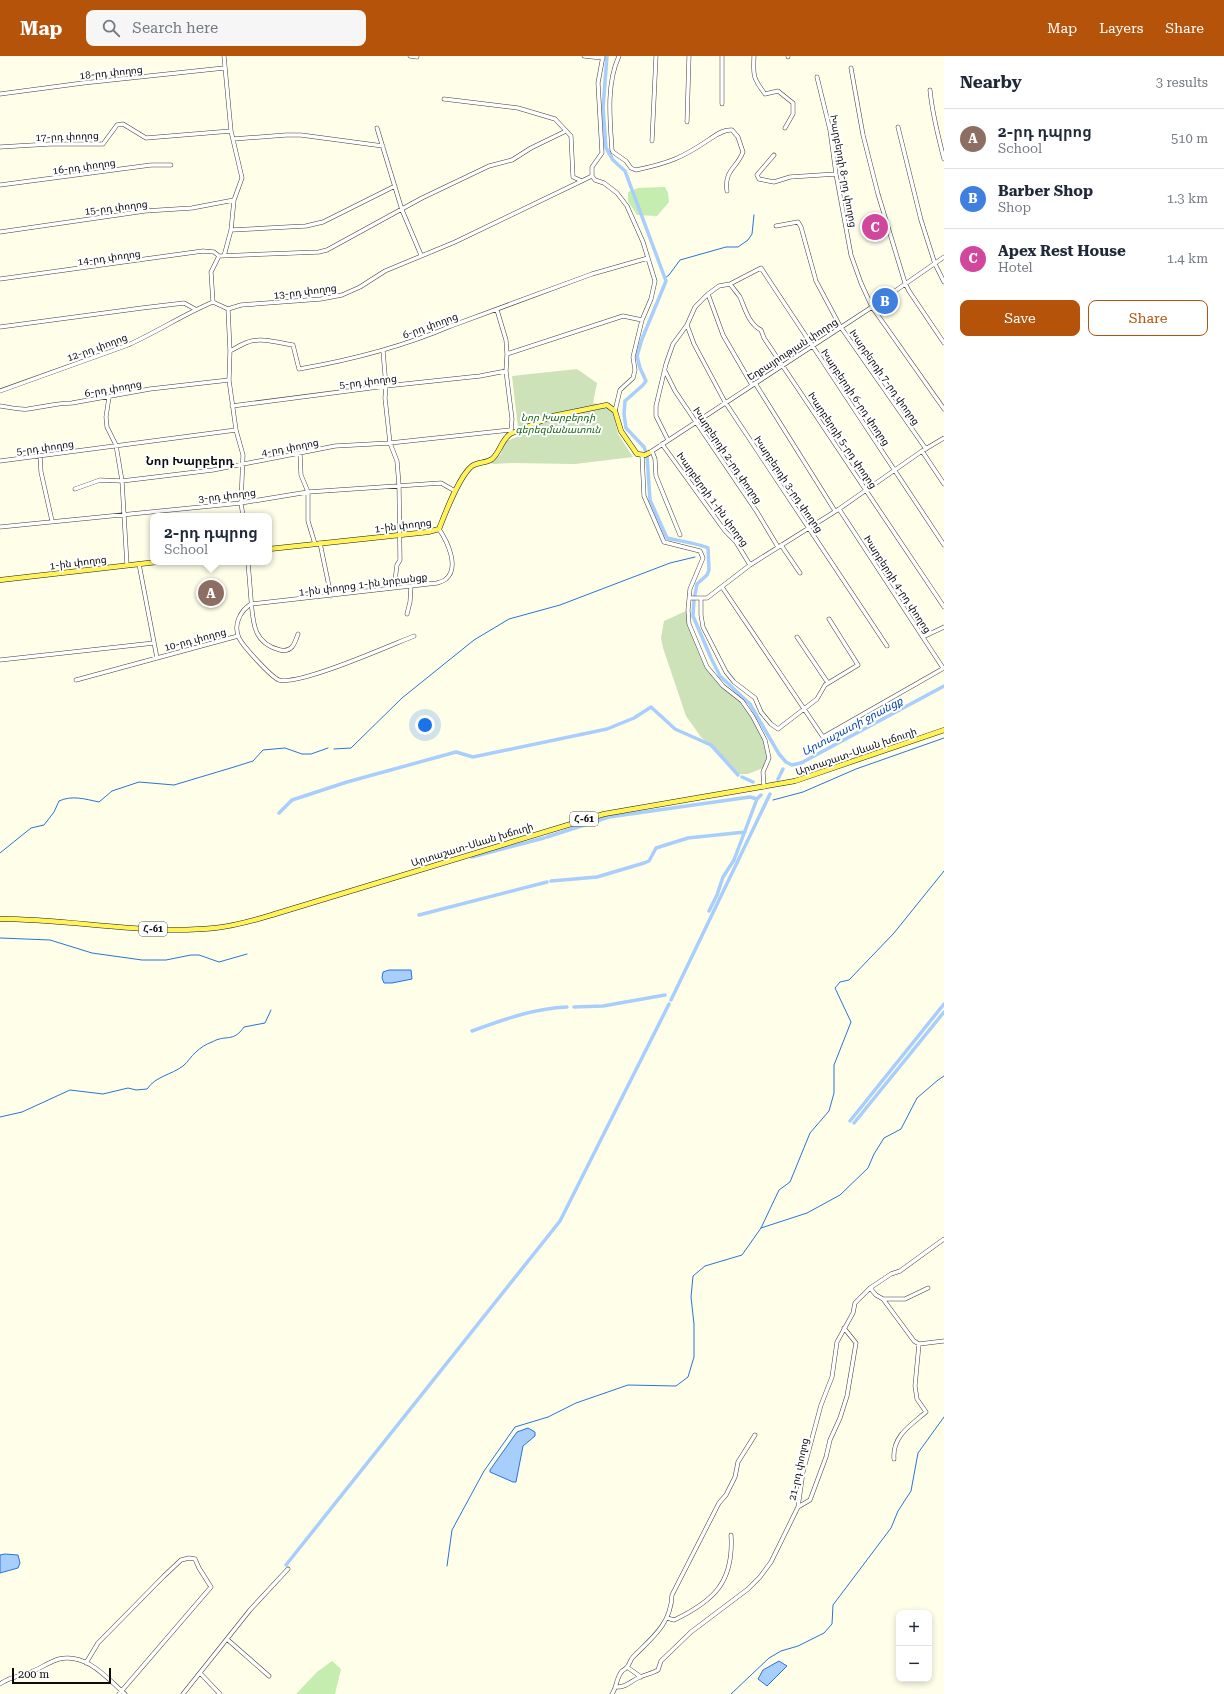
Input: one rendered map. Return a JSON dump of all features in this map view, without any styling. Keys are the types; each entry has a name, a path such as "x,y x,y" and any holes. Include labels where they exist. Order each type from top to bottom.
{"main road":[{"path":"511,432 553,416 607,405 615,411 620,431 637,454 647,453"},
{"name":"1-ին փողոց","path":"272,549 428,532 439,529 455,491 472,466 491,460 498,453 505,438 511,432"},
{"name":"1-ին փողոց","path":"0,580 150,563"},
{"name":"Արտաշատ-Սևան խճուղի","path":"0,919 33,919 174,929 216,928 233,925 274,914 604,814 764,787 812,776 944,730"}],"street":[{"path":"224,56 231,131 242,178 234,200 231,230 224,256 318,252 327,250 456,181 489,166 512,160 531,148 566,131"},
{"path":"410,56 417,57"},
{"path":"584,56 603,57 598,83 602,153 592,167 592,176 595,180 604,183 617,193 627,206 643,242 655,281 651,299 642,320 633,357 635,370 632,378 620,390 615,411"},
{"path":"619,56 612,77 610,129 612,150 626,161 630,168 636,170 662,164 679,158 718,134 731,130 738,137 743,152 728,174 726,183 727,190"},
{"path":"652,140 656,56"},
{"path":"687,122 689,56"},
{"path":"722,56 722,104"},
{"path":"754,56 753,68 755,80 765,94 778,91 793,103 793,114 785,128"},
{"name":"18-րդ փողոց","path":"0,94 83,83 224,68"},
{"path":"851,68 867,150 878,194 906,283 909,291 944,343"},
{"name":"Խարբերդի 8-րդ փողոց","path":"817,77 830,130 836,174 851,255 861,283 872,307 944,409"},
{"path":"930,90 932,112 935,118 944,159"},
{"path":"444,99 518,108 555,119 571,136 573,177 582,181"},
{"name":"17-րդ փողոց","path":"0,147 50,144 103,144 117,125 122,124 146,138 231,131"},
{"path":"898,127 921,220 935,264 944,282"},
{"path":"377,128 402,210 421,255"},
{"path":"233,139 301,135 383,146"},
{"path":"774,155 760,170 757,175 759,179 774,182 790,177 836,174"},
{"name":"16-րդ փողոց","path":"0,185 152,165 170,166"},
{"name":"13-րդ փողոց","path":"228,309 241,304 321,299 342,295 360,287 385,271 455,242 592,176"},
{"path":"231,230 306,226 322,222 395,186"},
{"name":"15-րդ փողոց","path":"0,232 145,211 192,208 234,200"},
{"name":"Խարբերդի 7-րդ փողոց","path":"776,226 798,222 801,227 816,281 840,326 926,449"},
{"name":"14-րդ փողոց","path":"0,279 203,251 214,252 219,256 224,256"},
{"path":"213,302 211,272 219,256"},
{"name":"Եղբայրության փողոց","path":"647,453 840,326 872,307 944,257"},
{"name":"6-րդ փողոց","path":"230,351 248,342 255,341 293,345 299,369 341,362 383,351 592,274 648,258"},
{"name":"Խարբերդի 6-րդ փողոց","path":"730,284 762,268 944,545"},
{"path":"668,440 656,416 656,406 673,344 687,325 695,307 708,294 719,286 730,284"},
{"name":"Խարբերդի 5-րդ փողոց","path":"730,284 739,296 746,313 756,327 761,330 764,338 783,364 944,606"},
{"name":"Խարբերդի 4-րդ փողոց","path":"708,294 723,335 753,384 944,668"},
{"path":"0,327 184,303 196,309 213,302 228,309 230,351 229,380 236,430 243,455 241,503 243,513"},
{"name":"12-րդ փողոց","path":"0,391 128,345 144,338 196,309"},
{"path":"497,310 506,340 506,371 512,420 511,432"},
{"path":"507,354 623,316 642,320"},
{"name":"Խարբերդի 3-րդ փողոց","path":"687,325 694,344 726,402 888,646"},
{"path":"383,351 386,386 385,398 390,443 397,461 399,485 398,535 400,560 397,565 394,588"},
{"name":"5-րդ փողոց","path":"232,406 386,386 480,376 506,371"},
{"name":"Խարբերդի 2-րդ փողոց","path":"665,371 675,391 780,546 800,573"},
{"name":"6-րդ փողոց","path":"0,406 28,409 150,390 229,380"},
{"path":"109,397 106,417 107,427 116,445 122,481 127,565"},
{"name":"5-րդ փողոց","path":"0,461 236,430"},
{"name":"4-րդ փողոց","path":"75,488 100,480 122,481 213,470 335,446 390,443 511,432"},
{"path":"689,598 707,598 750,565 837,510 922,451 944,438"},
{"name":"Խարբերդի 1-ին փողոց","path":"662,444 725,531 736,542 750,565"},
{"path":"922,451 944,484"},
{"path":"300,453 301,475 308,492 308,521 318,544 331,596"},
{"path":"647,453 655,459 656,476 680,535"},
{"path":"647,453 644,496 664,542 700,551 703,558 690,589 688,610 689,624 708,667 723,686 742,701 753,717 765,740 769,758 763,772 764,787"},
{"path":"40,456 41,472 52,521"},
{"name":"3-րդ փողոց","path":"0,527 241,503 308,492 441,483 455,491"},
{"name":"1-ին փողոց 1-ին նրբանցք","path":"251,604 437,583 446,578 452,570 451,552 446,539 439,529"},
{"path":"138,564 157,658"},
{"path":"248,565 252,623 262,641 270,646 282,650 288,650 292,647 298,634"},
{"path":"407,614 412,586"},
{"path":"722,587 823,737 944,668"},
{"path":"701,598 700,615 703,627 719,659 734,682 755,698 761,712 771,724 778,729 817,700 825,685 858,665 829,619"},
{"path":"238,636 238,620 240,614 243,609 251,604"},
{"path":"923,638 944,626"},
{"name":"10-րդ փողոց","path":"76,680 238,636 243,645 272,676 279,680 288,680 331,669 414,636"},
{"path":"798,637 828,683"},
{"name":"10-րդ փողոց","path":"0,660 154,643"},
{"name":"21-րդ փողոց","path":"616,1687 620,1688 658,1670 661,1661 691,1632 742,1595 760,1577 771,1562 798,1507 803,1472 821,1405 832,1377 837,1342 853,1313 855,1303 870,1288 890,1274 900,1271 944,1239"},
{"path":"870,1288 876,1295 883,1299 910,1337 919,1344 944,1341"},
{"path":"883,1299 905,1299 928,1288"},
{"path":"798,1507 810,1500 826,1457 830,1440 840,1418 847,1396 856,1343 844,1328"},
{"path":"894,1458 893,1451 897,1440 902,1433 926,1412 917,1399 915,1386 919,1344"},
{"path":"612,1694 622,1671 627,1667 632,1658 665,1624 672,1604 672,1595 719,1503 726,1495 732,1483 738,1462 755,1435"},
{"path":"667,1618 674,1620 696,1609 707,1601 721,1584 731,1558 731,1535"},
{"path":"0,1684 10,1677 30,1673 61,1658 74,1659 98,1669 122,1693 211,1587 195,1559 189,1558 181,1560 164,1576 98,1643 86,1663"},
{"path":"183,1694 228,1640 250,1610 288,1569"},
{"path":"228,1640 269,1676"},
{"path":"627,1667 641,1677"},
{"path":"200,1673 220,1694"}],"green space":[{"path":"665,187 668,193 669,202 657,216 637,215 628,201 628,192 638,188"},
{"name":"Նոր Խարբերդի գերեզմանատուն","path":"577,369 597,383 593,403 612,407 618,434 633,457 575,464 490,463 501,454 504,442 519,436 512,376"},
{"path":"686,611 704,661 721,686 742,701 760,732 768,755 763,768 748,774 737,774 701,737 686,716 661,638 664,621"},
{"path":"332,1661 341,1669 335,1694 296,1694 317,1672"}],"water":[{"path":"389,970 411,970 412,979 384,983 382,978 383,972"},
{"path":"528,1428 535,1432 535,1436 523,1446 516,1482 490,1472 517,1432"},
{"path":"0,1555 18,1555 20,1563 18,1568 0,1573"},
{"path":"779,1661 787,1666 767,1686 758,1679 763,1670"}],"waterway":[{"name":"Արտաշատի ջրանցք","path":"607,56 603,108 606,148 613,160 625,171 666,281 642,339 637,356 640,368 646,381 625,401 624,414 626,428 644,447 647,456 650,500 667,538 708,548 709,570 707,575 697,584 693,616 720,676 750,704 779,754 786,762 792,765 801,763 944,686"},
{"path":"665,278 680,260 726,247 738,247 748,240 752,234 754,215"},
{"path":"334,749 351,748 402,698 474,640 509,619 560,605 670,563 695,557"},
{"path":"279,813 292,800 347,782 456,752 473,757 607,729 634,718 651,707 675,729 711,745 738,775"},
{"path":"773,800 803,792 856,769 944,738"},
{"path":"0,853 31,828 44,825 54,812 59,801 64,799 79,798 99,802 112,791 139,782 174,785 253,761 263,750 285,748 302,754 311,754 328,748"},
{"path":"778,779 783,769"},
{"path":"742,777 753,782"},
{"path":"671,1000 770,794"},
{"path":"709,911 717,895 723,877 734,860 757,799 761,795"},
{"path":"547,837 609,817 750,797 757,799"},
{"path":"551,881 597,877 644,863 649,861 656,848 688,838 745,832"},
{"path":"472,857 544,838"},
{"path":"447,1566 452,1530 484,1471 515,1427 548,1417 576,1403 628,1385 676,1386 688,1377 694,1357 694,1324 691,1297 693,1276 705,1266 742,1255 761,1228 779,1190 790,1182 810,1133 829,1111 834,1093 834,1065 851,1022 835,988 840,982 849,980 894,933 944,871"},
{"path":"419,915 547,882"},
{"path":"0,938 50,940 92,953 142,960 166,960 199,955 219,962 247,954"},
{"path":"574,1007 603,1006 665,995"},
{"path":"286,1565 560,1221 669,1004"},
{"path":"850,1121 944,1004"},
{"path":"472,1031 531,1012 567,1007"},
{"path":"0,1117 22,1112 70,1090 103,1094 128,1088 136,1090 147,1089 159,1078 183,1066 199,1049 205,1045 217,1040 233,1037 244,1027 265,1023 271,1010"},
{"path":"854,1123 944,1012"},
{"path":"761,1228 807,1213 840,1195 868,1168 874,1154 884,1138 901,1129 917,1098 944,1076"},
{"path":"731,1694 769,1658 781,1651 798,1646 824,1633 832,1624 833,1605 891,1528 898,1511 911,1491 918,1453 944,1417"}],"place":[{"name":"Apex Rest House","path":"875,227"},
{"name":"Barber Shop","path":"885,301"},
{"name":"2-րդ դպրոց","path":"211,593"}],"district":[{"name":"Նոր Խարբերդ","path":"190,461"}]}
